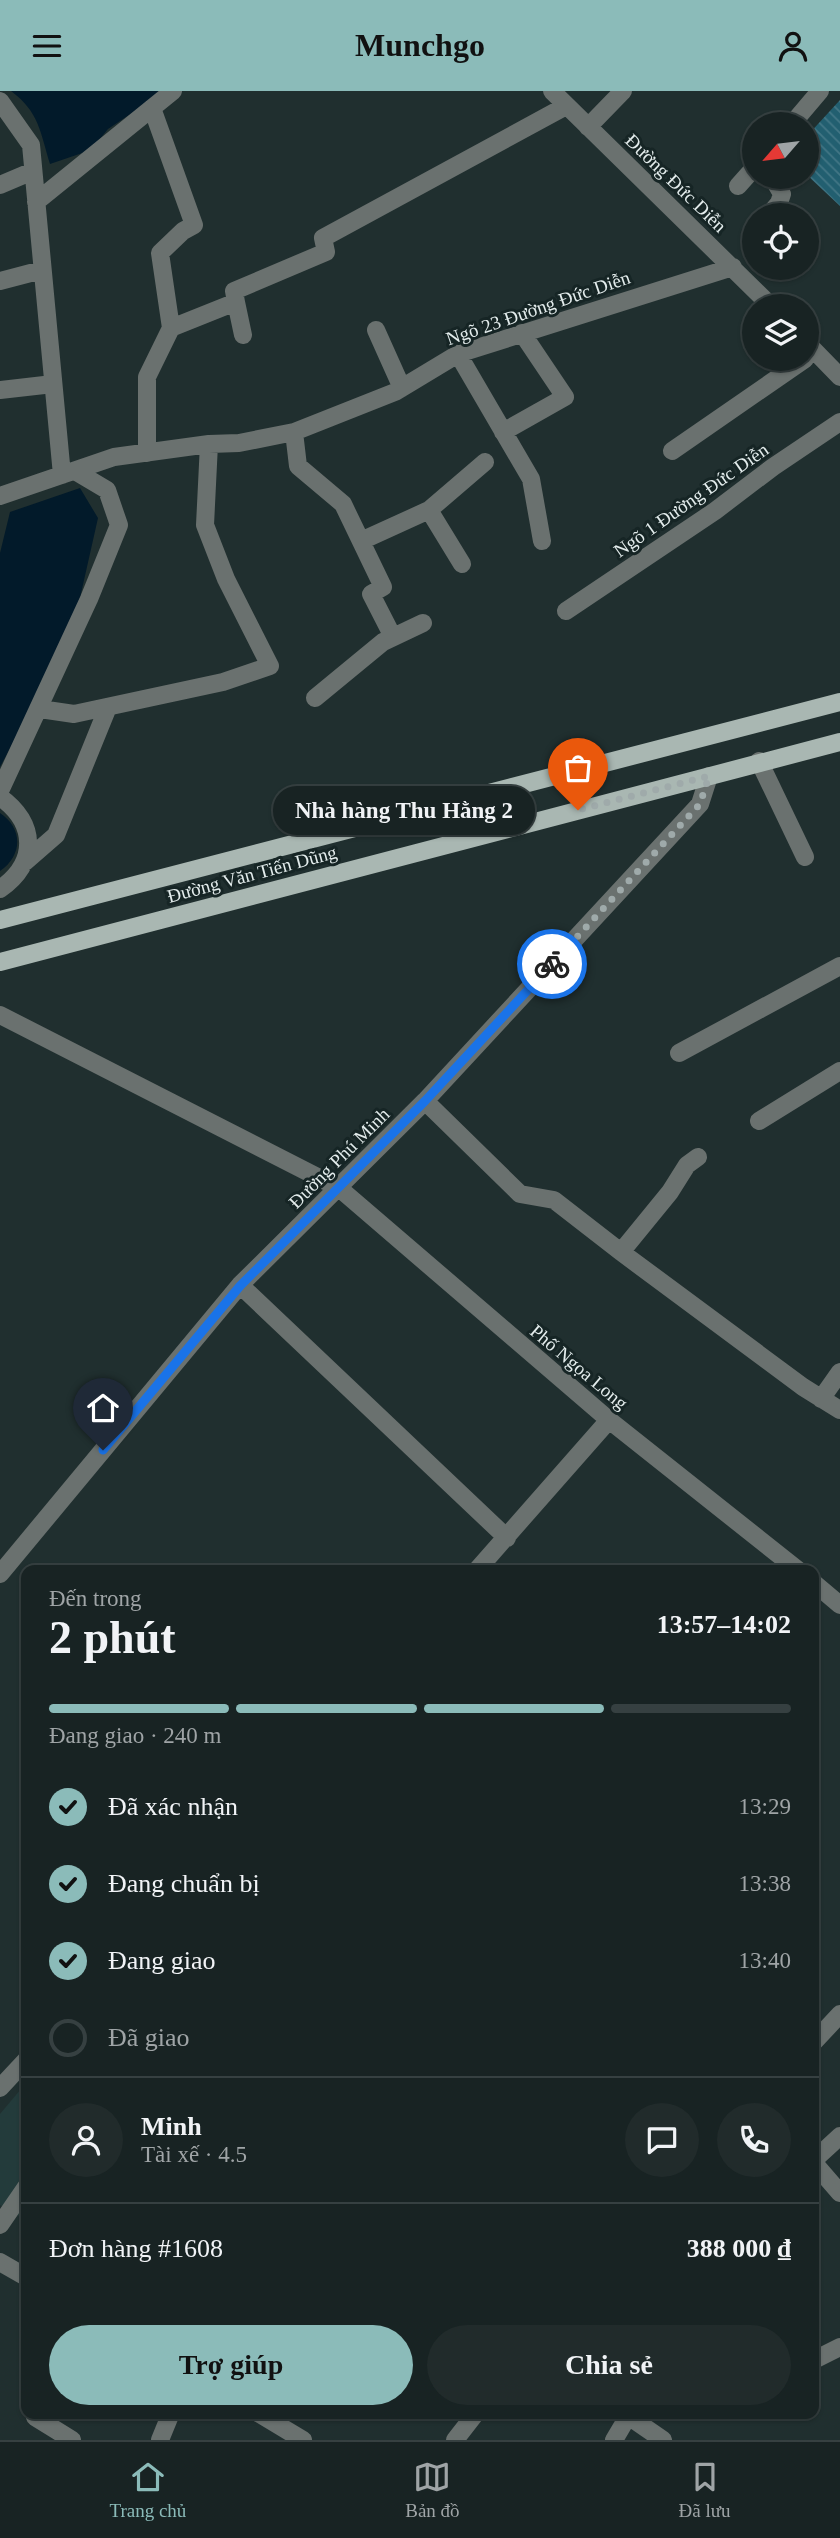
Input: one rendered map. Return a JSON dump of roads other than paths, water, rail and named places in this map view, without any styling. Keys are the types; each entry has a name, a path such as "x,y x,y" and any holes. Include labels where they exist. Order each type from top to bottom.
{"main road":[{"name":"Đường Văn Tiến Dũng","path":"0,920 840,702"},
{"name":"Đường Văn Tiến Dũng","path":"0,962 759,761 840,742"}],"street":[{"path":"36,202 173,91"},
{"name":"Đường Đức Diễn","path":"552,91 759,294"},
{"path":"588,127 623,91"},
{"path":"802,112 820,91"},
{"path":"0,101 31,145 53,384 68,473 107,490 119,525 40,709 0,791"},
{"path":"243,335 234,291 326,252 323,237 566,106"},
{"path":"147,453 147,377 171,328 160,253 183,231 194,225 152,108"},
{"path":"0,185 33,171"},
{"path":"738,186 742,181"},
{"name":"Ngõ 23 Đường Đức Diễn","path":"0,496 114,457 209,444 239,443 294,432 402,388 458,354 733,267"},
{"path":"0,281 42,269"},
{"path":"171,328 236,302"},
{"path":"376,330 402,388"},
{"path":"503,432 565,397 522,333"},
{"path":"458,354 531,479 542,541"},
{"path":"819,361 840,377"},
{"path":"672,451 784,371"},
{"path":"0,390 53,384"},
{"name":"Ngõ 1 Đường Đức Diễn","path":"566,611 715,511 840,422"},
{"path":"294,432 298,466 343,504 361,541 383,587 371,594 393,637"},
{"path":"40,709 74,714 223,682 270,666 226,579 205,525 209,444"},
{"path":"361,541 429,510 485,462"},
{"path":"429,510 462,564"},
{"path":"315,698 383,642 423,623"},
{"path":"0,889 15,879 25,862 56,835 108,707"},
{"path":"759,761 806,857"},
{"name":"Đường Phú Minh","path":"0,1574 240,1286 425,1101 700,804 709,776"},
{"path":"0,797 14,807 24,823 29,843 25,862"},
{"path":"679,1053 840,966"},
{"name":"Phố Ngọa Long","path":"0,1015 339,1188 609,1420 792,1565"},
{"path":"759,1121 840,1071"},
{"path":"425,1101 520,1194 554,1200 821,1399 840,1410"},
{"path":"621,1252 670,1192 687,1165 698,1157"},
{"path":"240,1286 507,1538"},
{"path":"821,1399 840,1372"},
{"path":"482,1565 609,1420"},
{"path":"819,1587 840,1605"},
{"path":"819,2037 840,2014"},
{"path":"0,2088 21,2065"},
{"path":"819,2157 840,2136"},
{"path":"819,2168 840,2193"},
{"path":"0,2225 21,2194"},
{"path":"3,2270 21,2275"},
{"path":"819,2358 840,2347"},
{"path":"39,2419 72,2440"},
{"path":"160,2440 169,2419"},
{"path":"268,2419 303,2440"},
{"path":"455,2440 471,2419"},
{"path":"614,2440 624,2419"},
{"path":"634,2419 663,2440"}],"place":[{"name":"Nhà hàng Thu Hằng 2","path":"578,810"}]}
